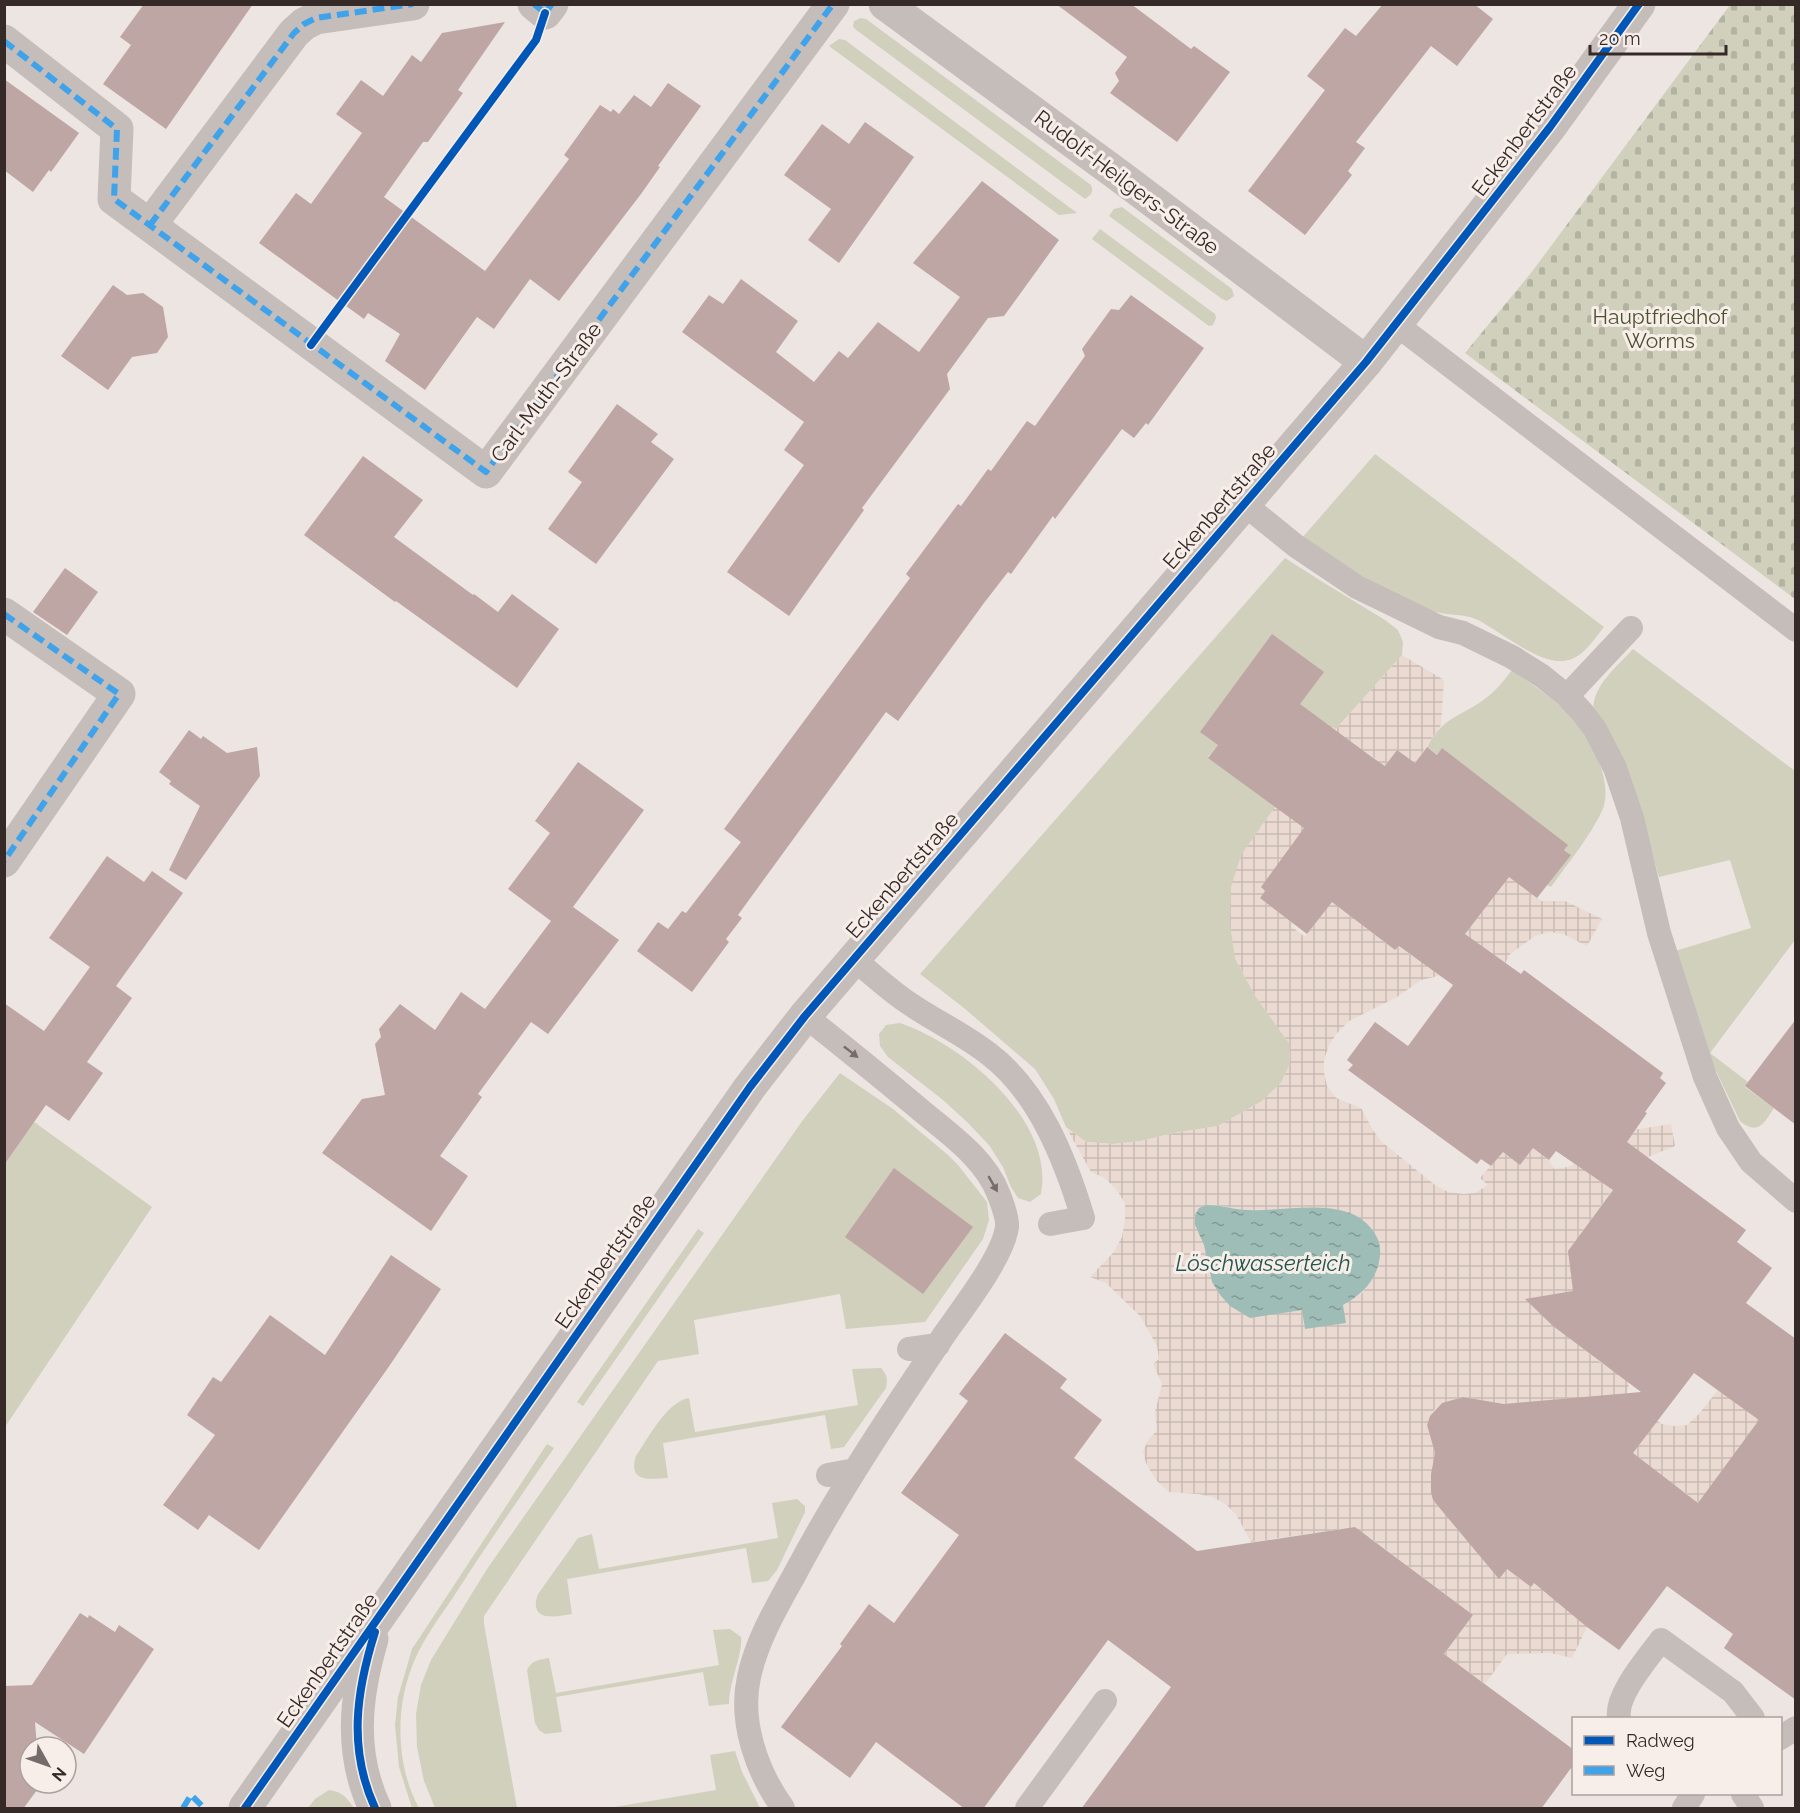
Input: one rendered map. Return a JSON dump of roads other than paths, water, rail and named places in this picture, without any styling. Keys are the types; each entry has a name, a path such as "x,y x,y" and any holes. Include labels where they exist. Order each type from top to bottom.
{"street":[{"path":"150,225 294,33 304,24 316,18 413,4"},
{"path":"534,4 546,13 552,4"},
{"name":"Carl-Muth-Straße","path":"4,41 117,129 114,199 486,472 833,4"},
{"name":"Rudolf-Heilgers-Straße","path":"885,4 1121,177 1366,362"},
{"name":"Eckenbertstraße","path":"245,1809 750,1087 805,1016 1397,325 1550,128 1639,4"},
{"path":"4,614 119,694 4,861"},
{"path":"375,1809 364,1785 357,1735 364,1668 378,1620"}],"lane":[{"path":"1397,325 1796,630"},
{"path":"1244,504 1296,546 1357,587 1439,627 1463,633 1512,657 1542,676 1567,696 1582,712 1595,729 1615,768 1632,818 1659,933 1705,1077 1728,1128 1751,1162 1796,1201"},
{"path":"1567,696 1631,628"},
{"path":"854,959 900,998 991,1055 1020,1084 1044,1120 1057,1146 1083,1218 1050,1224"},
{"path":"783,1809 770,1790 741,1728 747,1703 749,1678 765,1632 770,1603 1003,1245 1007,1224 999,1193 965,1148 805,1016"},
{"path":"909,1348 938,1345"},
{"path":"828,1474 855,1470"},
{"path":"1619,1717 1625,1691 1662,1640 1733,1692 1752,1717"},
{"path":"1027,1809 1105,1701"},
{"path":"1782,1737 1796,1728"},
{"path":"1684,1809 1692,1795"},
{"path":"1744,1795 1752,1809"}],"water":[{"name":"Löschwasserteich","path":"1207,1205 1249,1210 1329,1208 1358,1217 1369,1226 1379,1243 1379,1264 1373,1278 1363,1291 1343,1305 1346,1323 1305,1329 1302,1310 1250,1318 1230,1306 1212,1282 1204,1245 1195,1225 1195,1215 1199,1208"}],"park label":[{"name":"Hauptfriedhof Worms","path":"1660,328"}]}
